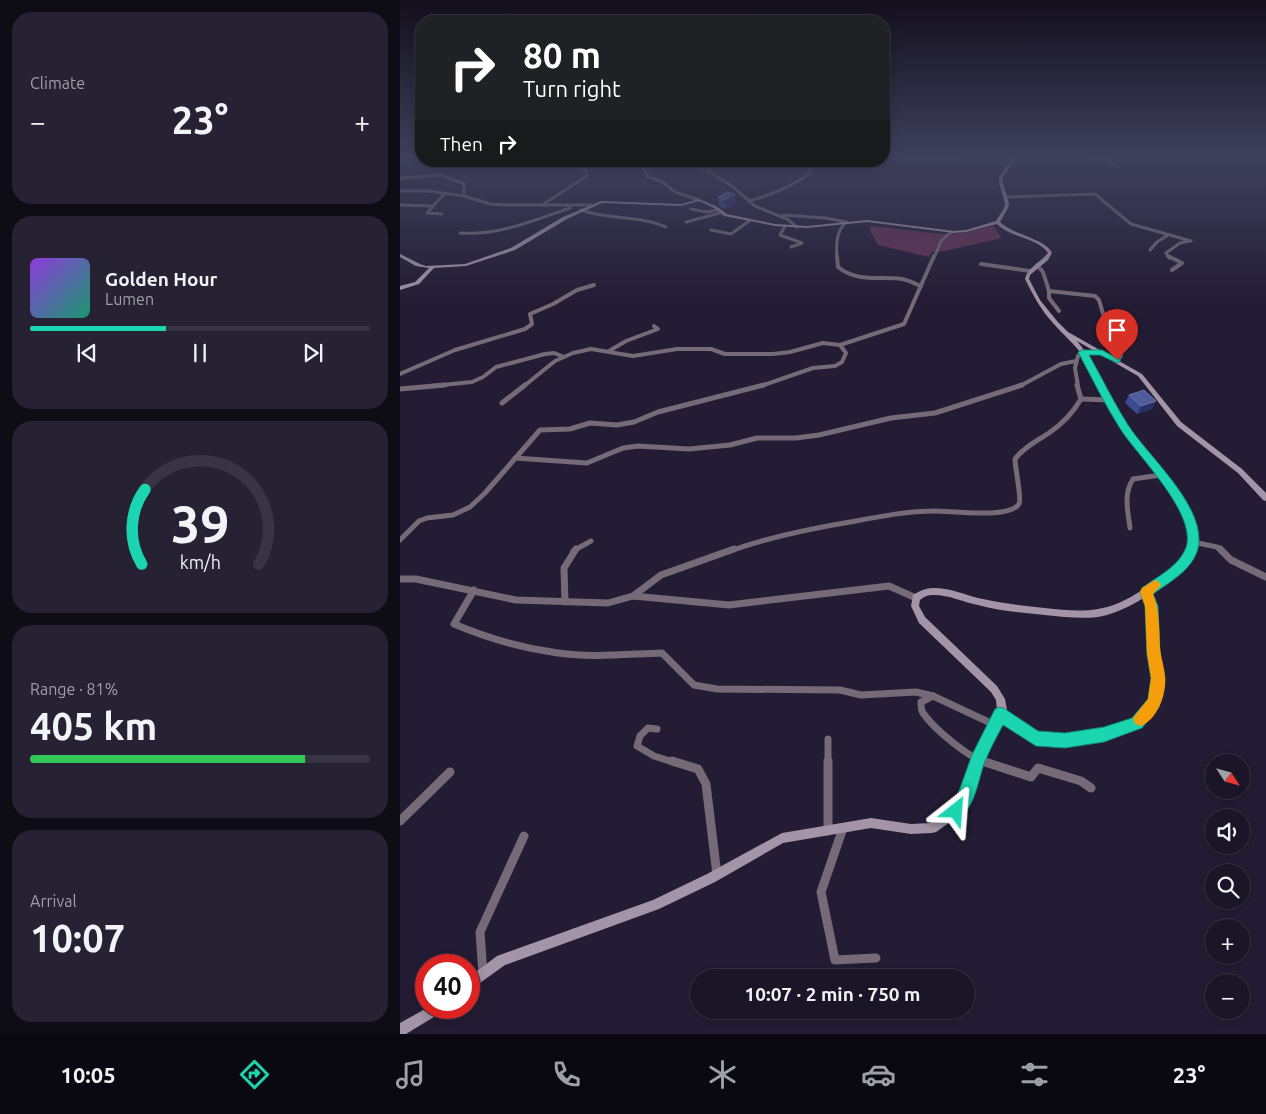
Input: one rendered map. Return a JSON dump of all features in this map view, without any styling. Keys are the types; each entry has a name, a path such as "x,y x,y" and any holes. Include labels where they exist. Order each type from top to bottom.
{"street":[{"path":"408,205 432,206 428,213 442,214"},
{"path":"554,205 579,208 602,217 641,218 666,227"},
{"path":"460,233 473,236 590,205"},
{"path":"709,205 719,211 749,221 785,226 797,227 867,222 951,232 966,231 998,222 1006,205"},
{"path":"754,205 788,219 797,227"},
{"path":"1109,205 1131,224 1192,241 1180,243 1166,253 1168,257 1182,263 1172,270"},
{"path":"400,255 418,266 432,268 466,265 506,252 579,208"},
{"path":"691,210 719,211"},
{"path":"686,222 719,211"},
{"path":"777,215 826,218 846,222"},
{"path":"711,230 731,234 749,221"},
{"path":"846,222 838,232 837,239 838,267 844,273 859,278 907,280 921,286"},
{"path":"916,598 926,592 948,594 985,604 1062,613 1098,614 1123,606 1179,568 1187,559 1193,542 1187,514 1178,496 1125,428 1083,352 1055,322 1038,300 1027,279 1030,271 1046,260 1049,250 998,222"},
{"path":"785,226 780,235 802,244 791,247"},
{"path":"502,403 555,361 591,349 633,356 677,349 710,349 725,354 773,354 823,342 840,345 904,324 941,241 951,232"},
{"path":"1150,250 1157,242 1168,235"},
{"path":"981,264 1030,271"},
{"path":"1037,265 1043,272 1049,291 1049,298 1059,311"},
{"path":"400,288 417,283 432,268"},
{"path":"400,374 455,350 525,329 532,324 530,314 535,310 553,304 573,290 594,285"},
{"path":"1049,291 1095,296 1099,300 1109,334 1122,356 1117,360"},
{"path":"610,351 626,341 657,330 654,326"},
{"path":"1066,333 1117,360 1140,375 1179,424 1240,471 1266,498"},
{"path":"400,540 410,526 425,517 461,512 468,509 492,486 540,430 570,429 590,423 617,425 634,422 658,412 749,390 813,368 835,366 842,362 846,353 840,345"},
{"path":"1082,399 1078,387 1077,357 1083,352 1102,353"},
{"path":"400,389 472,382 483,377 496,367 529,360 545,354 554,353 564,357"},
{"path":"515,458 587,462 623,448 638,446 689,449 730,444 757,438 796,438 820,435 891,418 935,413 1020,386 1062,364 1076,361"},
{"path":"1082,399 1109,400"},
{"path":"400,579 416,579 516,600 608,603 633,596 661,576 764,539 902,513 935,511 988,514 1015,508 1020,503 1021,497 1015,472 1015,459 1028,444 1050,433 1076,408 1082,399"},
{"path":"1130,528 1127,487 1133,479 1161,475"},
{"path":"565,602 564,568 573,551 591,541"},
{"path":"1193,542 1217,548 1231,560 1266,577"},
{"path":"633,596 729,604 889,586 916,598"},
{"path":"474,590 454,624 482,636 558,653 586,655 662,653 694,685 717,689 840,690 861,695 916,692 933,696 995,725"},
{"path":"1000,714 1036,739 1049,741 1104,735 1137,723 1154,702 1158,678 1154,654 1151,606 1146,592"},
{"path":"480,976 501,960 655,905 717,875 782,838 871,823 911,829 932,828 956,811 966,795 978,760 1002,710 1000,699 994,689 922,620 915,606 916,598"},
{"path":"933,696 921,702 922,712 942,732 978,760 1031,777 1038,768 1081,781 1091,788"},
{"path":"657,729 648,728 640,736 637,746 654,756 698,769 706,784 717,875"},
{"path":"828,739 828,831"},
{"path":"400,821 450,772"},
{"path":"843,828 822,892 835,960 876,958"},
{"path":"483,974 480,932 524,836"},
{"path":"400,1030 419,1019"}],"shaded area":[{"path":"871,226 943,234 961,233 993,226 1002,238 945,251 932,252 929,257 878,245 870,231"}],"building":[{"path":"1144,390 1156,401 1141,406 1129,395"}],"slow traffic":[{"path":"1141,718 1154,702 1158,678 1154,654 1151,606 1146,592 1155,585"}],"route":[{"path":"956,811 966,795 978,760 1000,714 1036,739 1049,741 1065,740 1104,735 1137,723 1154,702 1158,678 1154,654 1151,606 1146,592 1179,568 1187,559 1193,542 1187,514 1178,496 1125,428 1083,352 1102,353 1117,360"}]}
